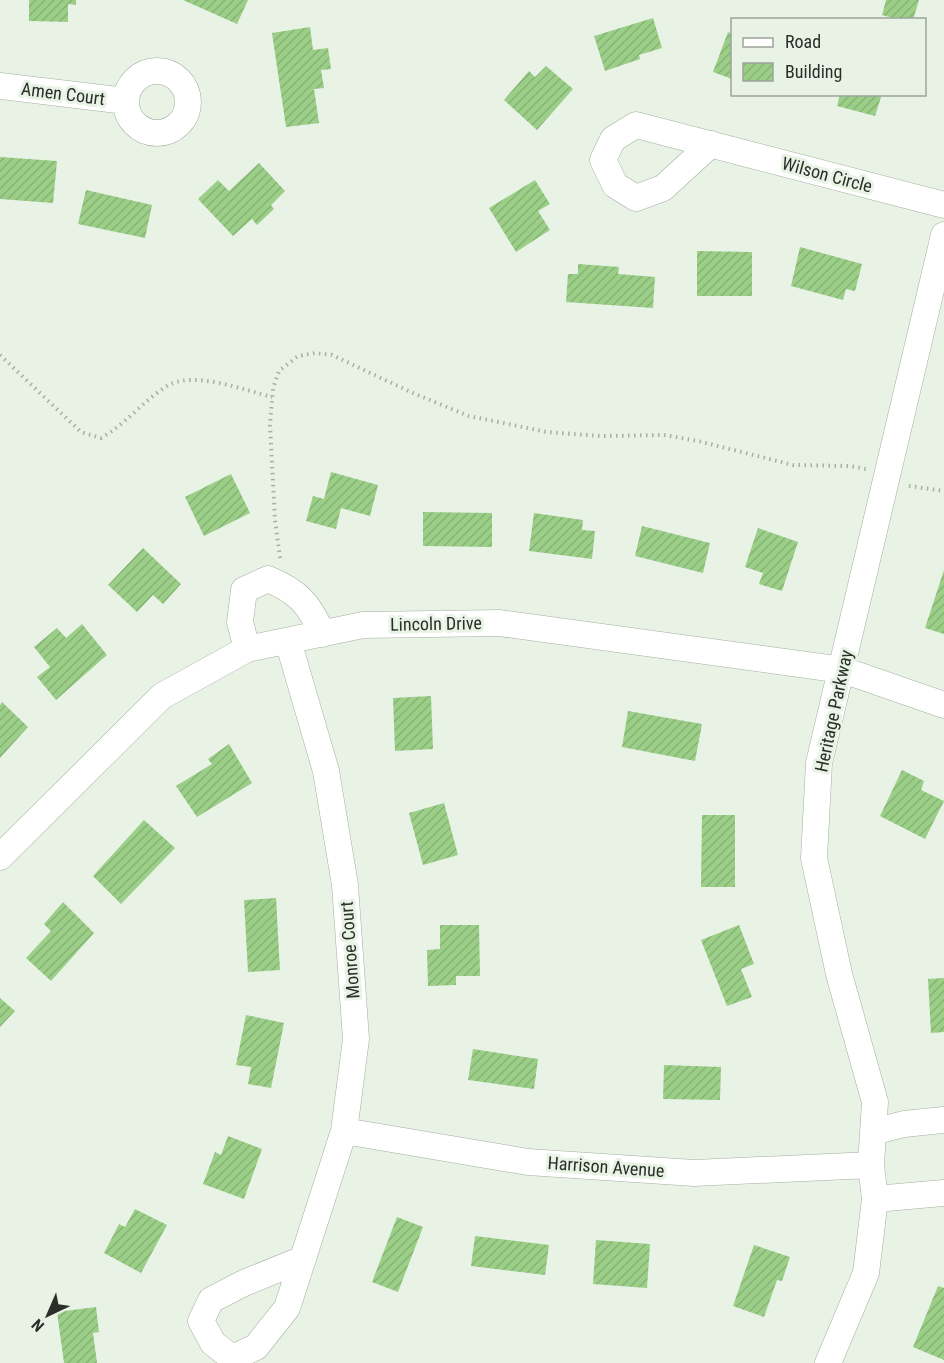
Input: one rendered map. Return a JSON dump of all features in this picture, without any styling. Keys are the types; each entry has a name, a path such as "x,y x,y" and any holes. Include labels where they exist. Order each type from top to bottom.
{"street":[{"name":"Amen Court","path":"0,86 126,101"},
{"name":"Wilson Circle","path":"711,144 944,205"},
{"name":"Heritage Parkway","path":"828,1363 866,1273 875,1199 871,1165 875,1102 839,974 814,858 819,763 843,670 944,235"},
{"path":"247,649 240,622 244,590 268,579 294,591 314,614 322,633"},
{"name":"Lincoln Drive","path":"0,857 162,696 247,649 363,625 499,623 843,670 944,705"},
{"name":"Monroe Court","path":"288,640 326,771 345,885 356,1039 345,1131 303,1259"},
{"path":"873,1132 904,1124 944,1120"},
{"name":"Harrison Avenue","path":"345,1131 528,1162 694,1173 871,1165"},
{"path":"875,1199 944,1194"}],"path":[{"path":"284,585 275,520 270,425 273,388 279,371 298,356 315,353 332,355 415,394 469,416 547,432 600,436 664,435 698,441 793,465 850,466 871,470 886,479 910,487 944,491"},
{"path":"0,355 81,432 101,438 116,429 169,385 198,379 272,397"}],"building":[{"path":"29,0 76,0 76,5 68,4 68,22 29,21"},
{"path":"183,0 248,0 237,24"},
{"path":"886,0 919,0 914,18 893,18 882,15"},
{"path":"653,18 662,48 639,55 640,59 605,71 594,36"},
{"path":"310,27 313,50 328,48 331,69 321,70 324,88 314,89 319,123 286,127 272,33"},
{"path":"728,32 731,34 731,79 713,72"},
{"path":"546,66 573,89 537,130 504,100 529,71 535,77"},
{"path":"840,96 881,96 875,116 837,106"},
{"path":"0,157 57,161 53,203 0,199"},
{"path":"259,163 285,191 271,205 274,209 257,225 252,219 233,236 198,199 218,180 229,191"},
{"path":"535,180 550,204 538,211 550,230 516,252 489,208"},
{"path":"86,190 152,205 145,238 78,224"},
{"path":"800,247 862,264 855,291 846,289 843,300 791,286"},
{"path":"697,251 752,252 752,296 697,296"},
{"path":"578,264 619,267 618,274 655,277 653,308 566,302 568,274 578,274"},
{"path":"331,472 378,485 370,516 341,508 336,529 306,521 313,496 324,499"},
{"path":"231,474 250,513 204,536 185,497"},
{"path":"423,512 492,513 492,547 423,546"},
{"path":"534,513 583,520 582,530 595,531 592,559 529,551"},
{"path":"642,526 710,543 703,573 635,556"},
{"path":"758,528 798,542 782,591 759,584 763,573 745,567"},
{"path":"143,548 181,584 163,604 153,595 137,612 108,585"},
{"path":"944,570 944,634 925,628"},
{"path":"82,624 107,655 56,700 37,677 50,667 34,647 57,628 66,638"},
{"path":"431,696 433,749 395,751 393,698"},
{"path":"2,702 28,727 0,758 0,705"},
{"path":"628,711 702,724 695,761 622,747"},
{"path":"229,744 252,783 197,817 176,786 212,764 208,759"},
{"path":"902,770 924,781 921,790 944,801 925,839 880,816"},
{"path":"444,803 458,855 423,865 409,813"},
{"path":"702,815 735,815 735,887 701,887"},
{"path":"144,820 175,848 121,904 93,876"},
{"path":"276,898 280,970 248,972 244,900"},
{"path":"63,902 94,933 51,981 26,958 51,931 44,924"},
{"path":"440,925 479,925 480,976 456,976 456,985 428,986 427,950 440,949"},
{"path":"739,925 754,964 741,969 752,997 727,1006 701,940"},
{"path":"944,978 944,1032 931,1033 928,979"},
{"path":"0,998 15,1011 0,1027"},
{"path":"246,1015 284,1023 271,1088 248,1084 251,1067 236,1065"},
{"path":"473,1049 538,1059 534,1089 468,1080"},
{"path":"664,1065 721,1067 720,1100 663,1099"},
{"path":"228,1136 262,1149 244,1199 203,1184 215,1152 221,1155"},
{"path":"135,1209 167,1225 141,1273 104,1253 119,1224 125,1227"},
{"path":"397,1217 423,1227 398,1292 372,1282"},
{"path":"475,1236 549,1245 545,1275 471,1266"},
{"path":"596,1240 650,1244 647,1288 593,1284"},
{"path":"754,1245 790,1257 782,1281 777,1280 764,1317 733,1306"},
{"path":"938,1286 944,1288 944,1360 913,1347"},
{"path":"96,1307 99,1332 93,1333 97,1363 64,1363 57,1312"}]}
